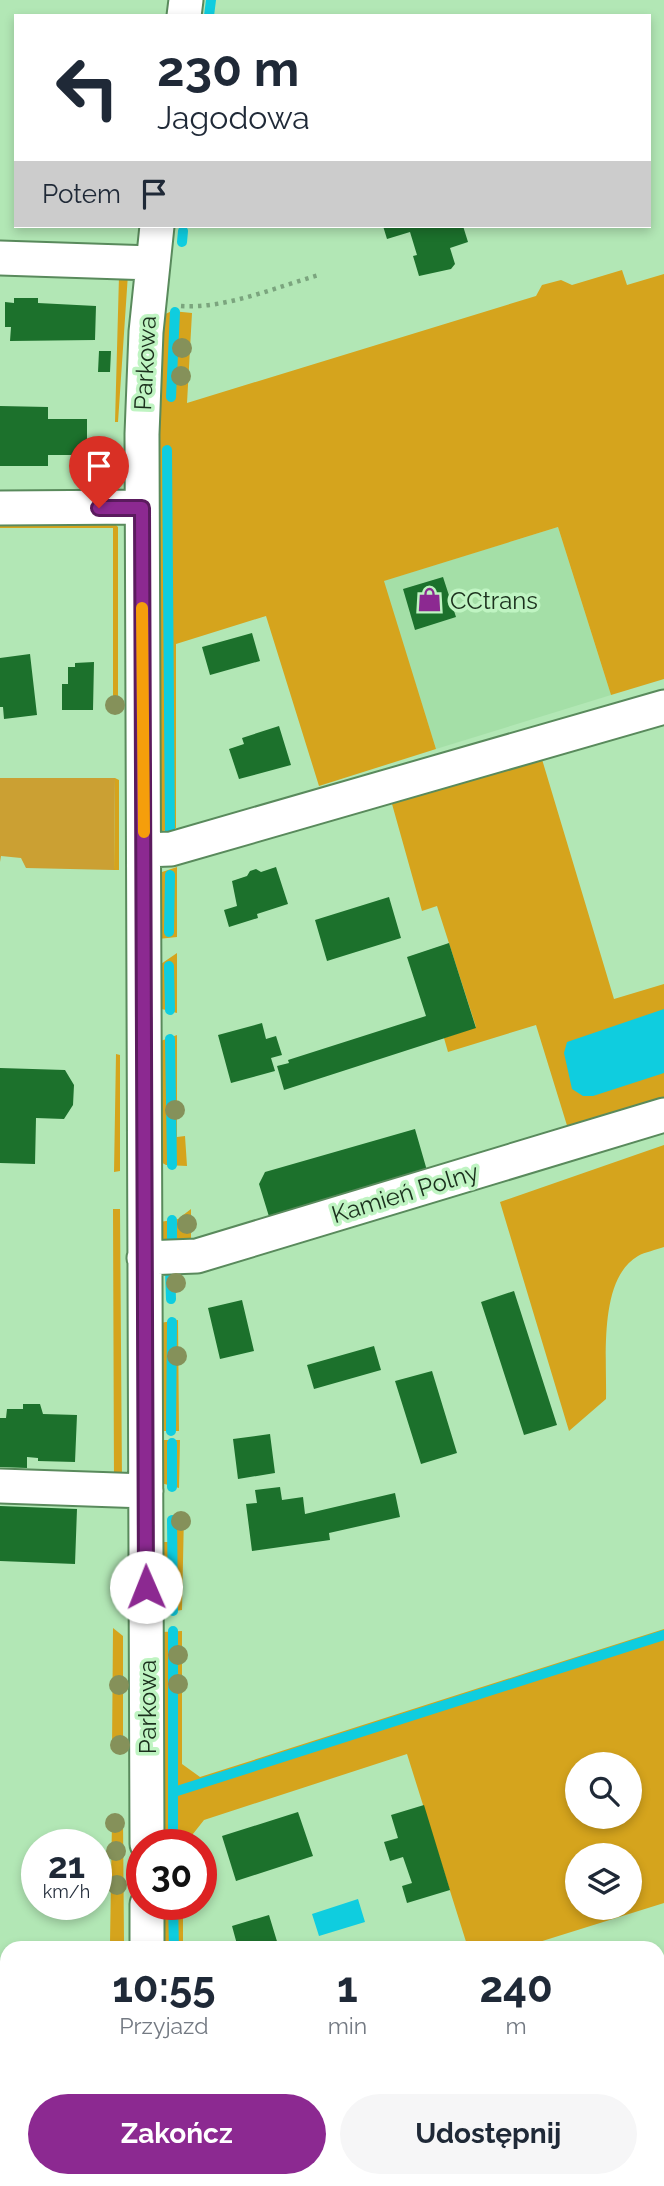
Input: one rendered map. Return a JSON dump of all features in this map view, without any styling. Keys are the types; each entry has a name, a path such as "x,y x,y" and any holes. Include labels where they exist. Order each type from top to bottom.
{"street":[{"name":"Parkowa","path":"147,1829 142,508 143,390 157,228"},
{"path":"0,258 153,262"},
{"path":"0,508 142,508"},
{"path":"144,850 171,849 664,707"},
{"name":"Kamień Polny","path":"144,1258 197,1256 664,1115"},
{"path":"0,1486 146,1491"},
{"path":"147,1920 147,1941"}],"path":[{"path":"193,307 236,299 319,275"}],"shaded area":[{"path":"622,270 627,285 664,274 664,679 611,695 558,527 384,581 436,749 319,786 266,616 176,644 176,828 158,832 156,506 163,315 172,311 192,313 187,403 536,296 542,285 561,280 572,285"},
{"path":"128,274 118,422 115,422 119,276"},
{"path":"0,516 114,523 118,527 118,709 113,711 113,528 0,528"},
{"path":"558,527 611,695 436,749 383,581"},
{"path":"541,756 614,999 664,984 664,1102 569,1132 536,1025 448,1052 444,1038 476,1027 437,906 422,911 392,804"},
{"path":"0,778 115,778 114,870 26,868 21,858 1,856 0,862"},
{"path":"115,778 119,780 119,870 114,870"},
{"path":"177,867 177,937 158,939 159,873"},
{"path":"177,953 177,1013 158,1008 158,966"},
{"path":"177,1035 177,1137 185,1136 187,1166 166,1165 159,1161 158,1042"},
{"path":"116,1054 120,1055 120,1171 114,1172"},
{"path":"664,1145 664,1247 638,1256 625,1267 616,1282 607,1321 606,1399 569,1431 500,1202"},
{"path":"113,1209 120,1209 122,1481 114,1481"},
{"path":"191,1209 191,1249 159,1247 160,1222 178,1219"},
{"path":"178,1320 179,1431 161,1431 160,1323"},
{"path":"161,1440 180,1440 179,1488 161,1483"},
{"path":"184,1514 182,1610 161,1613 161,1542 168,1542 169,1521"},
{"path":"113,1628 123,1636 123,1750 112,1750"},
{"path":"664,1629 664,1903 642,1910 642,1843 565,1843 565,1920 610,1920 542,1941 466,1941 407,1754 204,1820 197,1829 162,1829 162,1632 182,1631 182,1764 200,1777"},
{"path":"123,1820 124,1941 110,1941 112,1821"},
{"path":"162,1920 183,1920 183,1941 163,1941"}],"water":[{"path":"664,1009 664,1073 593,1096 583,1096 572,1089 564,1053 567,1042"},
{"path":"358,1899 365,1922 319,1936 312,1914"}],"building":[{"path":"384,228 464,228 468,242 450,248 455,264 451,269 419,276 413,256 417,255 410,232 387,239"},
{"path":"14,298 38,298 38,303 96,306 95,340 10,341 11,327 5,327 5,302 14,303"},
{"path":"99,351 111,351 110,372 98,372"},
{"path":"0,406 48,407 48,419 87,419 87,455 48,455 48,466 0,466"},
{"path":"443,577 456,617 415,630 403,589"},
{"path":"252,633 260,661 210,675 202,647"},
{"path":"30,654 37,715 4,719 3,707 0,707 0,658"},
{"path":"94,662 93,710 62,710 62,684 68,684 68,667 75,667 75,663"},
{"path":"279,726 291,765 239,779 229,749 244,744 242,738"},
{"path":"276,867 288,904 257,914 258,918 229,927 224,910 237,906 232,881 247,876 250,871 256,869 261,872"},
{"path":"389,897 401,938 327,961 315,920"},
{"path":"449,943 476,1028 284,1090 277,1066 289,1063 288,1060 426,1016 407,957"},
{"path":"262,1023 266,1039 276,1036 282,1055 271,1058 275,1071 231,1083 218,1035"},
{"path":"0,1068 65,1070 74,1085 73,1105 64,1119 36,1118 35,1164 0,1163"},
{"path":"415,1129 428,1174 271,1223 259,1184 265,1172"},
{"path":"514,1291 557,1425 524,1435 481,1302"},
{"path":"242,1300 254,1351 220,1359 208,1308"},
{"path":"374,1346 381,1370 314,1389 307,1365"},
{"path":"432,1371 457,1453 421,1464 395,1381"},
{"path":"23,1404 40,1404 43,1414 77,1415 75,1462 38,1461 38,1458 27,1457 27,1468 0,1467 0,1418 6,1418 7,1409 23,1409"},
{"path":"270,1434 275,1473 238,1479 233,1439"},
{"path":"280,1487 282,1500 303,1497 305,1514 395,1493 400,1517 329,1533 330,1540 252,1551 246,1504 257,1503 255,1490"},
{"path":"0,1506 77,1509 75,1564 0,1561"},
{"path":"424,1805 450,1890 407,1903 402,1886 412,1883 403,1857 390,1861 384,1842 398,1838 391,1815"},
{"path":"298,1812 313,1856 236,1881 222,1836"},
{"path":"269,1915 277,1941 236,1941 232,1926"}],"waterway":[{"path":"209,14 211,0"},
{"path":"182,242 183,231"},
{"path":"171,397 175,312"},
{"path":"167,450 170,836"},
{"path":"169,932 170,875"},
{"path":"169,966 170,1010"},
{"path":"170,1039 172,1165"},
{"path":"172,1220 172,1246"},
{"path":"170,1270 171,1299"},
{"path":"171,1431 172,1322"},
{"path":"172,1443 172,1487"},
{"path":"172,1520 173,1611"},
{"path":"173,1631 173,1829"},
{"path":"174,1792 664,1635"},
{"path":"173,1920 174,1941"}],"slow traffic":[{"path":"142,608 144,832"}],"place":[{"name":"CCtrans","path":"430,600"}],"route":[{"path":"99,508 142,508 146,1587"}]}
